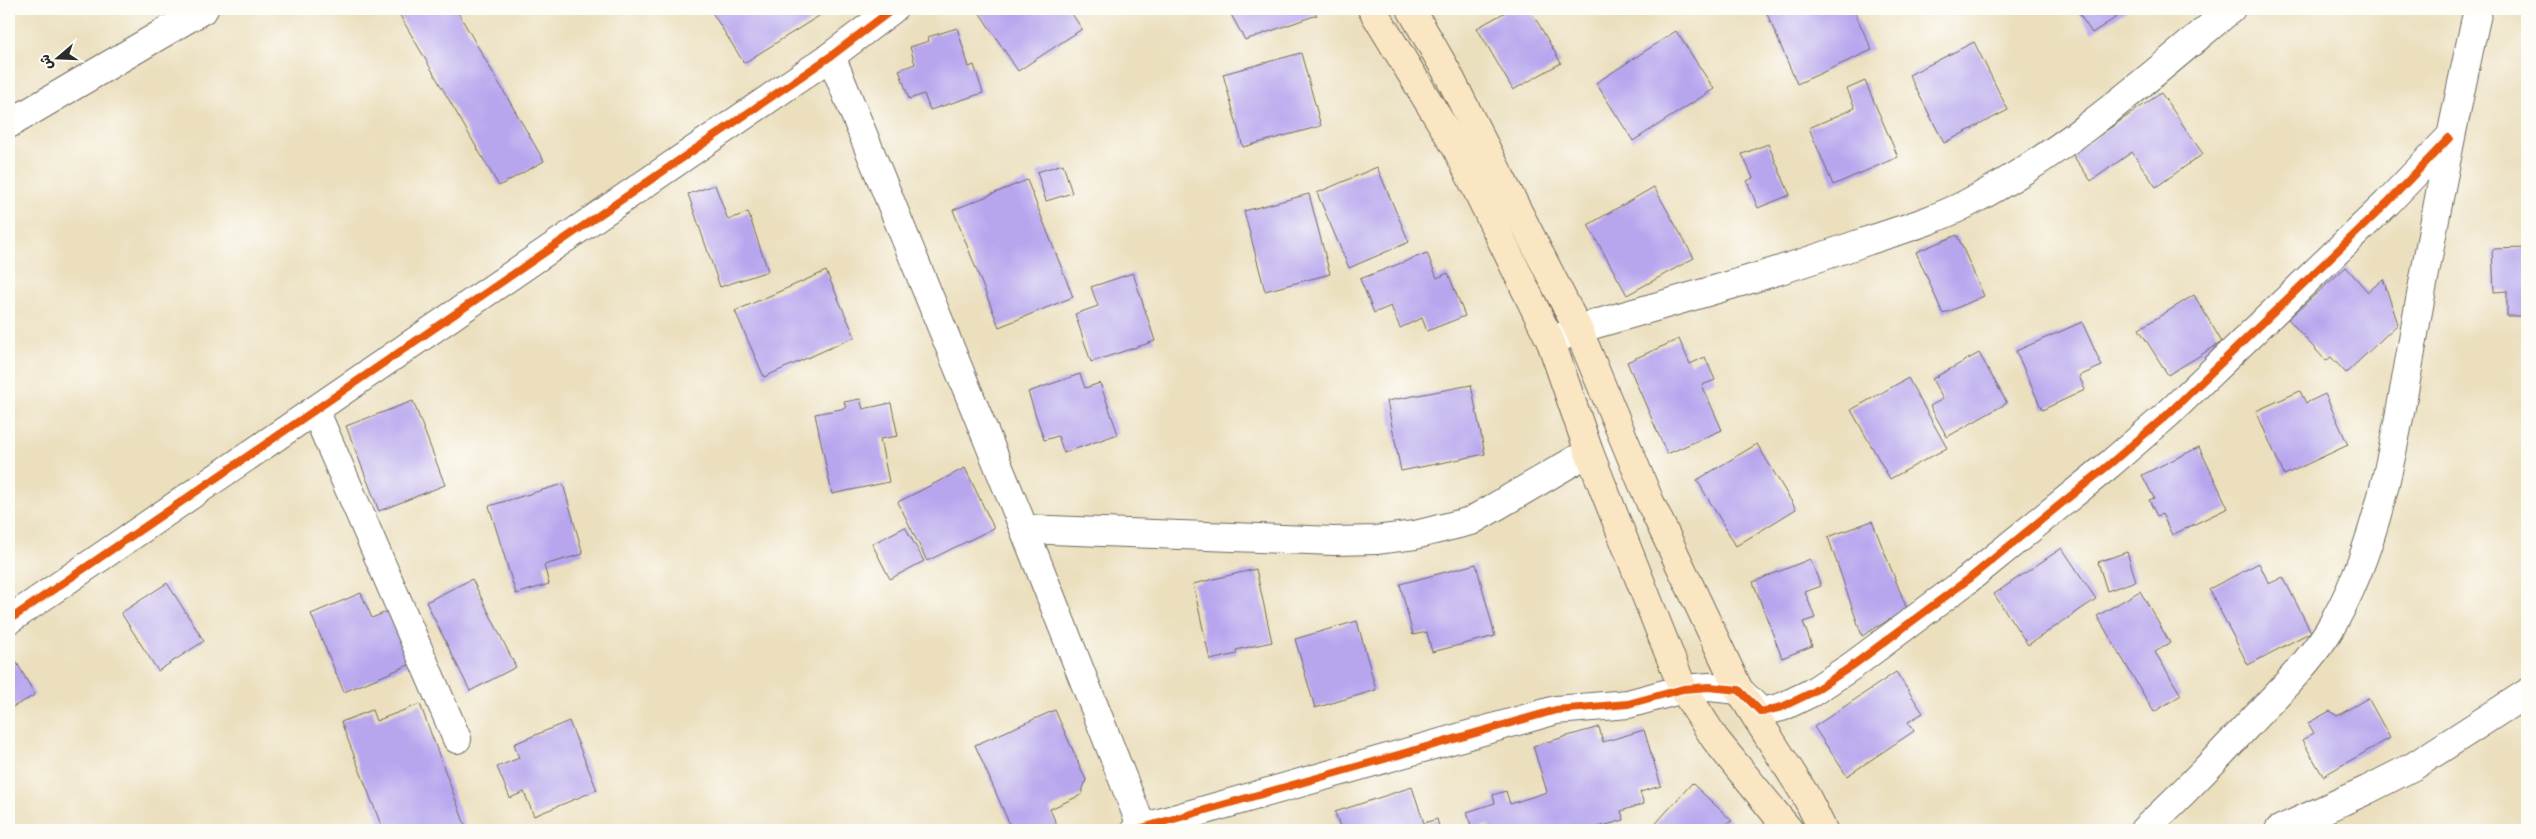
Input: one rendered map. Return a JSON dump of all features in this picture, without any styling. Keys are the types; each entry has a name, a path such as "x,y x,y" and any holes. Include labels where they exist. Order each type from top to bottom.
{"street":[{"path":"9,124 204,9"},
{"path":"9,620 831,56 893,9"},
{"path":"1372,9 1457,149 1551,342 1589,452 1683,689 1715,739 1790,830"},
{"path":"1411,9 1448,72 1578,329 1650,502 1739,690 1814,809 1823,830"},
{"path":"1551,342 1578,329 1790,268 1964,205 2028,169 2068,141 2124,98 2231,9"},
{"path":"2144,830 2300,671 2327,632 2354,580 2381,499 2407,375 2449,138 2478,9"},
{"path":"831,56 1024,529 1140,829 1556,710 1628,704 1683,689 1709,687 1739,690 1760,712 1796,700 1852,666 1966,581 2168,414 2387,203 2449,138"},
{"path":"314,410 457,739"},
{"path":"1024,529 1334,541 1396,537 1471,521 1589,452"},
{"path":"2279,830 2368,790 2414,766 2527,693"}],"building":[{"path":"403,9 456,9 544,161 499,186 398,12"},
{"path":"710,9 830,9 744,63"},
{"path":"977,9 1069,9 1082,29 1018,71"},
{"path":"1228,9 1313,9 1317,15 1245,40"},
{"path":"1511,9 1530,9 1561,63 1513,90 1477,28"},
{"path":"1765,9 1853,9 1872,50 1797,84"},
{"path":"2076,9 2129,9 2092,33"},
{"path":"957,28 969,67 974,65 983,93 930,110 924,94 909,99 899,70 915,64 910,47 929,41 928,37"},
{"path":"1676,31 1714,89 1633,141 1596,83"},
{"path":"1974,42 2008,110 1944,143 1909,75"},
{"path":"1301,53 1321,126 1243,147 1223,74"},
{"path":"1865,81 1898,157 1833,185 1809,128 1855,108 1847,89"},
{"path":"2161,93 2203,154 2156,187 2132,152 2091,181 2072,154"},
{"path":"1768,144 1790,195 1758,208 1747,181 1753,178 1742,154"},
{"path":"1063,164 1072,193 1046,201 1037,172"},
{"path":"1377,167 1409,242 1349,268 1317,193"},
{"path":"1027,180 1073,297 999,327 953,210"},
{"path":"715,185 728,220 748,212 768,271 720,287 688,194"},
{"path":"1654,187 1694,258 1627,295 1588,225"},
{"path":"1309,194 1330,274 1265,291 1244,211"},
{"path":"1957,235 1984,296 1943,314 1916,252"},
{"path":"2527,248 2527,316 2507,316 2507,291 2494,292 2492,249"},
{"path":"1427,253 1437,278 1448,273 1465,316 1427,331 1422,318 1400,328 1391,306 1374,313 1360,279"},
{"path":"2346,267 2368,292 2383,279 2398,324 2346,373 2331,357 2326,361 2288,319"},
{"path":"826,271 855,337 764,377 735,311"},
{"path":"1133,273 1155,341 1091,362 1075,314 1098,306 1091,287"},
{"path":"2194,295 2222,342 2168,375 2139,329"},
{"path":"2082,322 2102,366 2079,376 2085,390 2042,410 2016,351"},
{"path":"1679,339 1690,364 1705,357 1715,380 1702,385 1722,430 1667,454 1627,362"},
{"path":"1979,353 2007,403 1947,437 1930,406 1943,399 1932,379"},
{"path":"1080,374 1085,388 1100,383 1118,434 1064,453 1058,436 1044,440 1028,392"},
{"path":"1908,378 1947,448 1890,479 1851,410"},
{"path":"1471,385 1485,454 1401,471 1387,401"},
{"path":"2300,391 2306,403 2325,394 2348,445 2284,475 2256,411"},
{"path":"860,399 863,409 891,403 898,436 880,439 889,482 832,494 815,414 846,408 844,402"},
{"path":"413,401 445,485 379,511 346,426"},
{"path":"1757,444 1796,509 1736,546 1697,480"},
{"path":"2199,447 2228,508 2172,535 2162,514 2157,516 2149,500 2154,498 2142,475"},
{"path":"965,468 994,528 927,561 898,502"},
{"path":"563,484 583,554 544,565 549,584 516,594 489,506"},
{"path":"1872,521 1907,609 1862,636 1828,537"},
{"path":"905,527 924,561 890,579 872,544"},
{"path":"2062,548 2096,599 2028,645 1994,594"},
{"path":"2127,552 2136,581 2107,591 2098,562"},
{"path":"1810,559 1821,586 1805,592 1815,618 1803,622 1812,646 1782,658 1753,582"},
{"path":"2259,563 2269,584 2283,577 2311,632 2248,665 2209,589"},
{"path":"1476,564 1495,636 1432,652 1427,632 1413,635 1400,584"},
{"path":"1256,569 1272,642 1236,650 1237,654 1210,660 1193,584"},
{"path":"472,579 516,667 470,691 426,602"},
{"path":"167,583 204,641 158,671 121,613"},
{"path":"2140,591 2170,643 2155,652 2181,695 2154,712 2097,616"},
{"path":"361,593 372,618 393,609 416,662 344,692 311,614"},
{"path":"1357,621 1376,690 1315,708 1295,639"},
{"path":"16,661 35,695 9,709 9,665"},
{"path":"1896,672 1923,713 1908,722 1914,731 1847,776 1814,727"},
{"path":"2368,698 2390,738 2323,776 2302,740 2314,733 2308,723 2330,711 2337,716"},
{"path":"420,704 467,830 383,830 341,722 372,710 376,721"},
{"path":"1055,710 1086,780 1081,795 1050,809 1058,828 1053,830 1012,830 975,745"},
{"path":"569,721 597,790 534,816 524,792 510,798 497,767 519,758 514,744"},
{"path":"1599,727 1603,742 1644,730 1661,786 1640,792 1644,804 1621,811 1624,820 1588,830 1491,830 1489,825 1472,829 1467,812 1495,803 1493,795 1506,791 1510,804 1547,792 1533,746"},
{"path":"1692,783 1732,821 1715,830 1650,830"},
{"path":"1412,787 1424,823 1437,819 1440,830 1341,830 1335,812"}],"cycle path":[{"path":"9,620 831,56 893,9"},
{"path":"1135,830 1556,710 1628,704 1683,689 1709,687 1739,690 1761,712 1782,707 1811,693 1852,666 1966,581 2110,464 2168,414 2387,203 2449,138"}]}
